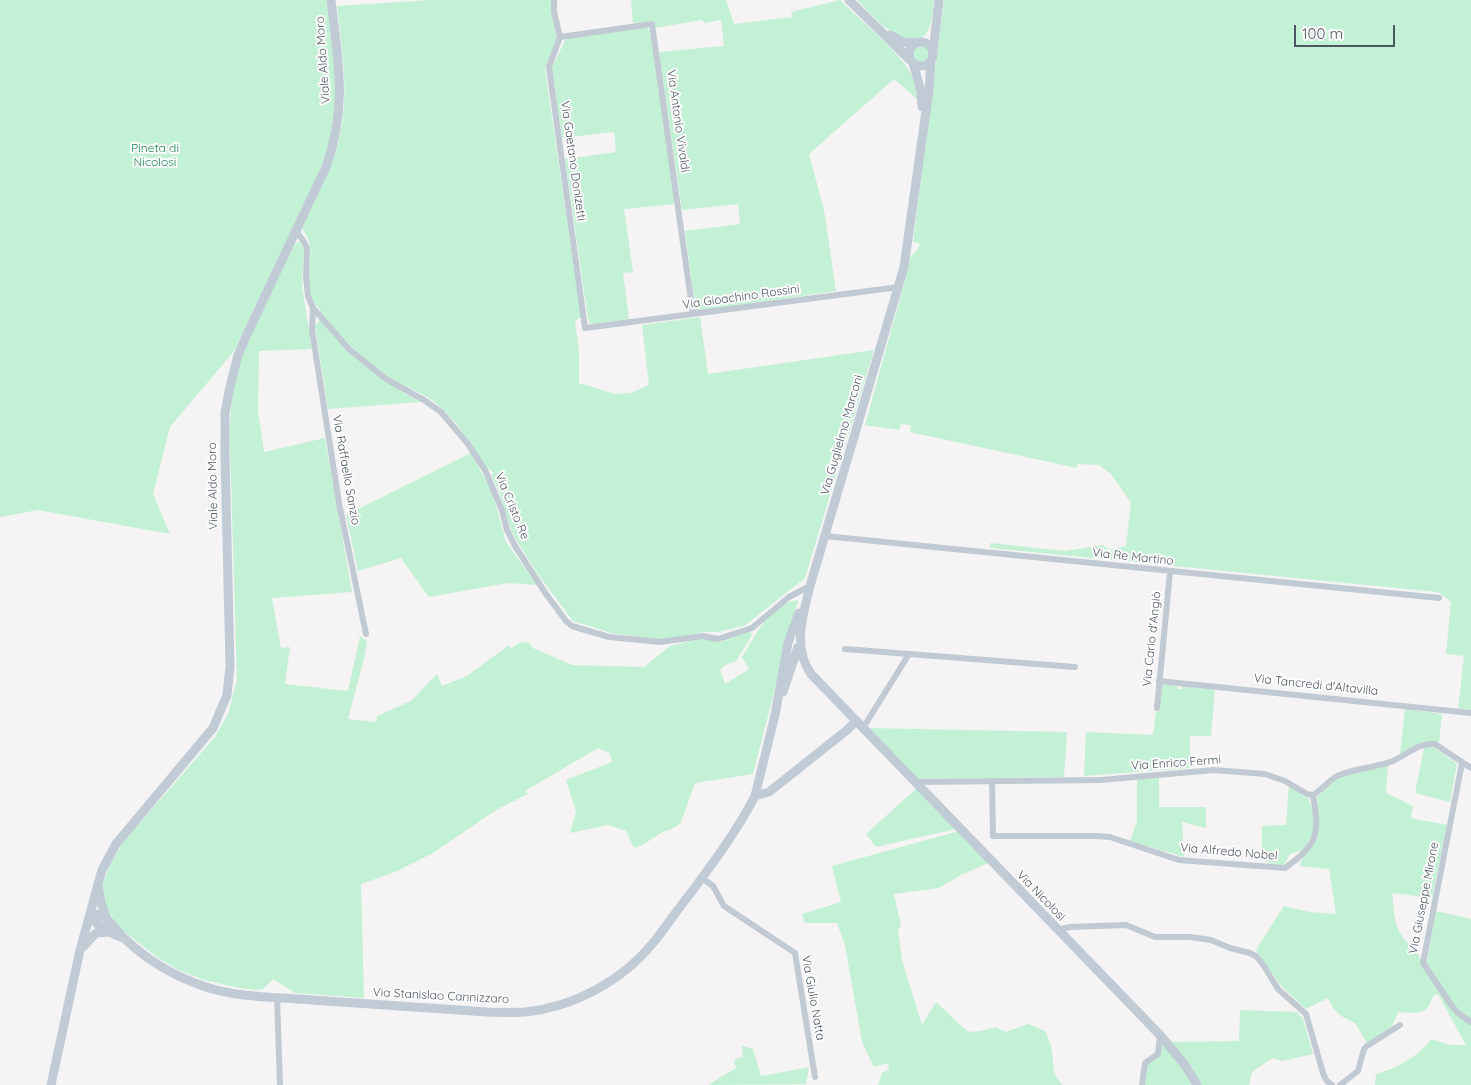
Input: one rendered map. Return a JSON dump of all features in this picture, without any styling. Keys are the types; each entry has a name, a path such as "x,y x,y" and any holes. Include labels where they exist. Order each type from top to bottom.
{"street":[{"name":"Viale Aldo Moro","path":"51,1085 80,950 97,882 102,870 116,844 206,739 218,719 227,695 230,666 225,456 228,398 238,355 326,167 336,135 340,104 340,74 331,0"},
{"path":"554,0 554,12 560,37"},
{"path":"849,0 912,62 922,66 932,56"},
{"path":"921,137 921,91 909,51 930,32 939,0"},
{"path":"921,137 929,90 939,0"},
{"name":"Via Antonio Vivaldi","path":"560,37 652,24 693,314"},
{"path":"881,30 903,42 929,45 932,56"},
{"name":"Via Gaetano Donizetti","path":"560,37 549,67 585,328"},
{"name":"Via Guglielmo Marconi","path":"859,724 811,674 805,665 800,643 802,620 810,586 904,267 921,137"},
{"name":"Via Cristo Re","path":"296,232 307,248 306,277 308,296 313,308 349,349 386,380 424,400 441,412 468,444 485,470 502,510 506,530 515,546 546,594 566,621 572,626 609,636 660,642 703,636 718,639 752,628 789,597 810,586"},
{"name":"Via Gioachino Rossini","path":"585,328 899,286"},
{"name":"Via Raffaello Sanzio","path":"313,308 312,330 339,503 366,634"},
{"name":"Via Re Martino","path":"825,536 1439,598"},
{"name":"Via Carlo d'Angiò","path":"1156,708 1170,572"},
{"path":"775,715 788,643 810,586"},
{"path":"775,715 800,643"},
{"path":"845,649 1075,667"},
{"path":"754,796 769,792 847,730 859,724 909,654"},
{"name":"Via Tancredi d'Altavilla","path":"1159,681 1471,712"},
{"name":"Via Stanislao Cannizzaro","path":"126,940 153,962 173,973 204,986 245,995 487,1012 524,1012 565,1003 596,989 618,975 637,959 652,944 702,878 743,819 754,796 775,715"},
{"name":"Via Nicolosi","path":"859,724 1160,1035 1185,1065 1197,1085"},
{"path":"1313,795 1335,777 1346,772 1394,760 1426,744 1435,744 1471,768"},
{"name":"Via Giuseppe Mirone","path":"1462,763 1423,963 1452,1006 1471,1022"},
{"name":"Via Enrico Fermi","path":"916,782 1101,780 1214,770 1265,774 1285,781 1307,794 1313,795"},
{"name":"Via Alfredo Nobel","path":"992,782 993,836 1110,837 1179,860 1285,868 1306,850 1314,838 1317,826 1313,795"},
{"name":"Via Giulio Natta","path":"702,878 713,886 724,906 795,952 815,1077"},
{"path":"97,882 101,903 108,920"},
{"path":"90,914 100,915 108,920 126,940"},
{"path":"90,914 92,919 109,932 126,940"},
{"path":"1057,930 1070,927 1126,925 1155,937 1190,937 1211,940 1230,948 1250,952 1264,966 1278,989 1306,1014 1322,1073 1332,1085"},
{"path":"80,950 96,933 109,932"},
{"path":"277,997 280,1085"},
{"path":"1340,1085 1358,1071 1364,1049 1400,1025"},
{"path":"1142,1085 1144,1063 1158,1054 1160,1035"}],"green space":[{"name":"Pineta di Nicolosi","path":"0,0 327,0 337,97 334,126 330,141 320,170 234,351 170,427 153,494 170,534 38,510 0,517"},
{"path":"431,0 552,0 558,38 545,69 581,317 575,321 579,352 579,383 615,394 631,393 649,385 642,325 700,317 708,374 874,350 805,578 744,626 718,632 704,632 661,640 611,633 573,621 537,573 512,533 499,492 491,475 493,474 491,470 488,469 456,424 433,401 389,377 359,353 332,325 312,298 309,284 310,245 302,228 330,168 337,147 344,112 343,59 337,6"},
{"path":"631,0 726,0 734,24 792,17 791,12 840,0 888,45 905,65 914,80 918,100 894,79 809,154 824,210 836,291 696,312 685,231 740,224 738,204 682,210 659,52 724,46 721,20 705,23 701,20 655,28 654,21 633,23"},
{"path":"857,0 934,0 930,27 926,34 918,39 909,40 889,30"},
{"path":"944,0 1471,0 1471,710 1458,708 1464,656 1446,654 1451,602 1438,592 990,548 990,543 1065,551 1103,545 1109,550 1126,546 1131,503 1111,474 1099,465 1077,464 1077,468 910,432 911,425 901,424 899,430 865,425 911,256 920,244 913,241"},
{"path":"646,27 650,30 675,204 624,209 633,272 623,273 629,319 594,324 590,323 588,319 565,159 616,152 614,132 562,138 552,68 566,38"},
{"path":"921,46 927,48 929,54 927,60 921,62 915,60 913,54 915,48"},
{"path":"300,242 304,249 302,286 312,349 259,351 258,411 264,452 325,438 352,592 272,598 281,648 290,647 285,684 348,691 360,636 367,641 348,719 376,722 377,716 411,701 437,674 442,686 467,676 509,645 511,649 519,643 528,642 533,648 572,665 644,667 670,646 703,638 720,642 749,631 752,635 736,661 725,665 720,670 725,684 749,669 742,657 764,622 779,607 788,602 798,600 753,774 695,783 679,825 634,848 626,831 608,825 570,833 576,811 566,780 612,762 610,753 598,748 525,791 528,794 496,810 433,853 395,872 361,884 364,998 295,993 273,979 263,989 239,988 204,980 179,970 158,958 117,926 105,905 102,887 110,864 124,841 215,737 228,714 237,680 230,446 232,396 244,351 265,304 295,244"},
{"path":"320,320 366,366 392,385 421,402 328,409 315,326"},
{"path":"471,453 493,494 506,542 537,585 508,583 429,597 401,558 358,571 346,515"},
{"path":"1162,684 1177,686 1177,689 1181,689 1183,686 1215,690 1211,736 1190,736 1190,768 1084,776 1086,732 1153,735 1156,712 1159,711"},
{"path":"1405,709 1442,714 1439,743 1424,742 1400,754"},
{"path":"869,728 1067,732 1064,777 920,779"},
{"path":"1430,746 1457,764 1450,802 1415,793 1424,748"},
{"path":"1388,765 1386,793 1413,806 1411,818 1447,825 1432,898 1392,893 1395,921 1402,936 1418,954 1424,968 1471,1024 1471,1085 1375,1085 1376,1074 1406,1061 1420,1051 1431,1039 1450,1045 1466,1045 1438,994 1433,996 1424,1011 1416,1013 1398,1012 1392,1026 1367,1043 1355,1023 1341,1016 1333,1008 1328,998 1306,1009 1281,986 1256,950 1284,906 1309,912 1336,914 1329,869 1300,866 1312,845 1318,827 1317,797 1341,776"},
{"path":"1159,778 1159,807 1206,807 1206,828 1182,822 1184,857 1130,841 1137,821 1137,779"},
{"path":"1289,785 1309,799 1314,815 1313,834 1303,850 1290,854 1282,865 1262,860 1262,826 1286,825"},
{"path":"917,788 956,829 876,847 866,834"},
{"path":"959,831 988,863 961,875 939,888 894,894 901,926 898,929 902,960 922,1025 936,1002 968,1032 996,1027 1006,1032 1028,1024 1045,1031 1052,1048 1056,1077 1063,1085 878,1085 882,1073 889,1069 888,1063 874,1067 862,1042 845,945 837,923 805,923 802,914 841,902 832,866"},
{"path":"1436,911 1471,919 1471,1020 1459,1011 1426,965"},
{"path":"1240,1010 1297,1012 1303,1019 1313,1054 1282,1061 1272,1058 1252,1072 1249,1085 1201,1085 1191,1066 1169,1042 1239,1041"},
{"path":"1161,1041 1183,1068 1193,1085 1144,1085 1145,1070"},
{"path":"742,1046 753,1049 761,1076 809,1067 806,1084 708,1085 736,1068 734,1060 743,1057"}]}
